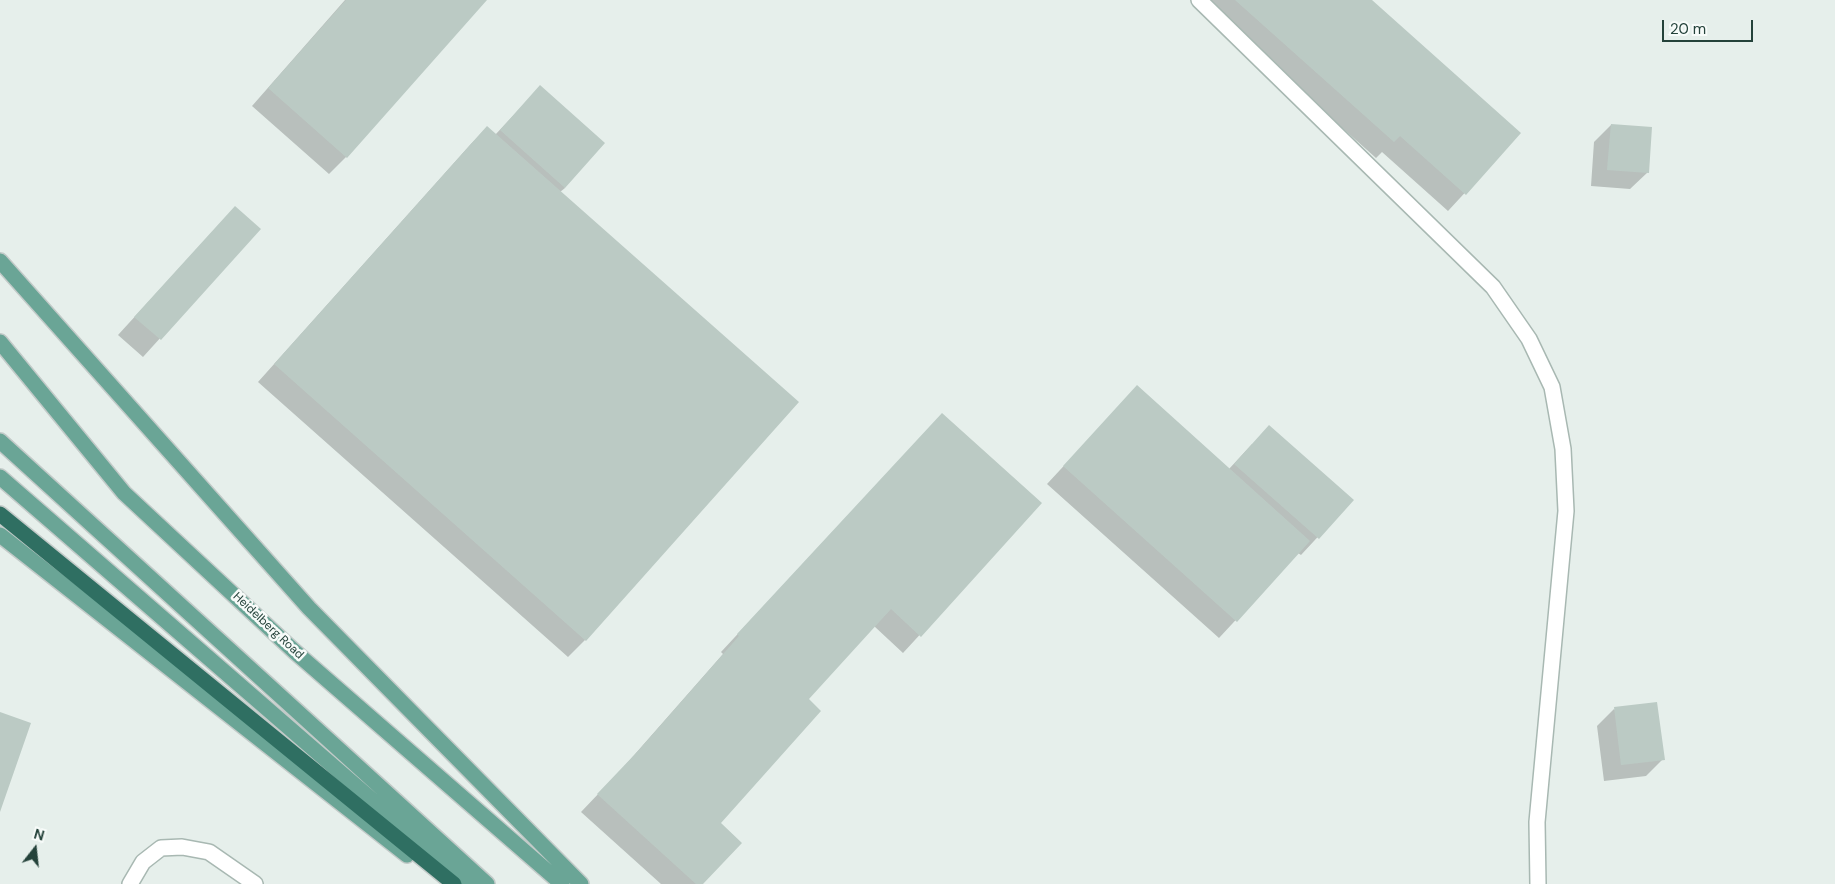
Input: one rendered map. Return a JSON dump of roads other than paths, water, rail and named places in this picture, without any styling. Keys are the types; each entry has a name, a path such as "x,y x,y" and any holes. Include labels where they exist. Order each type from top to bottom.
{"highway":[{"path":"0,514 454,884"}],"main road":[{"path":"2,265 309,608 581,884"},
{"name":"Heidelberg Road","path":"0,342 124,492 294,651 562,884"},
{"path":"0,441 487,884"},
{"path":"0,477 470,884"},
{"path":"0,535 444,884"}],"lane":[{"path":"1200,0 1492,287 1529,339 1552,387 1563,449 1566,511 1537,822 1538,884"},
{"path":"130,884 142,862 161,848 182,847 209,852 255,884"}]}
